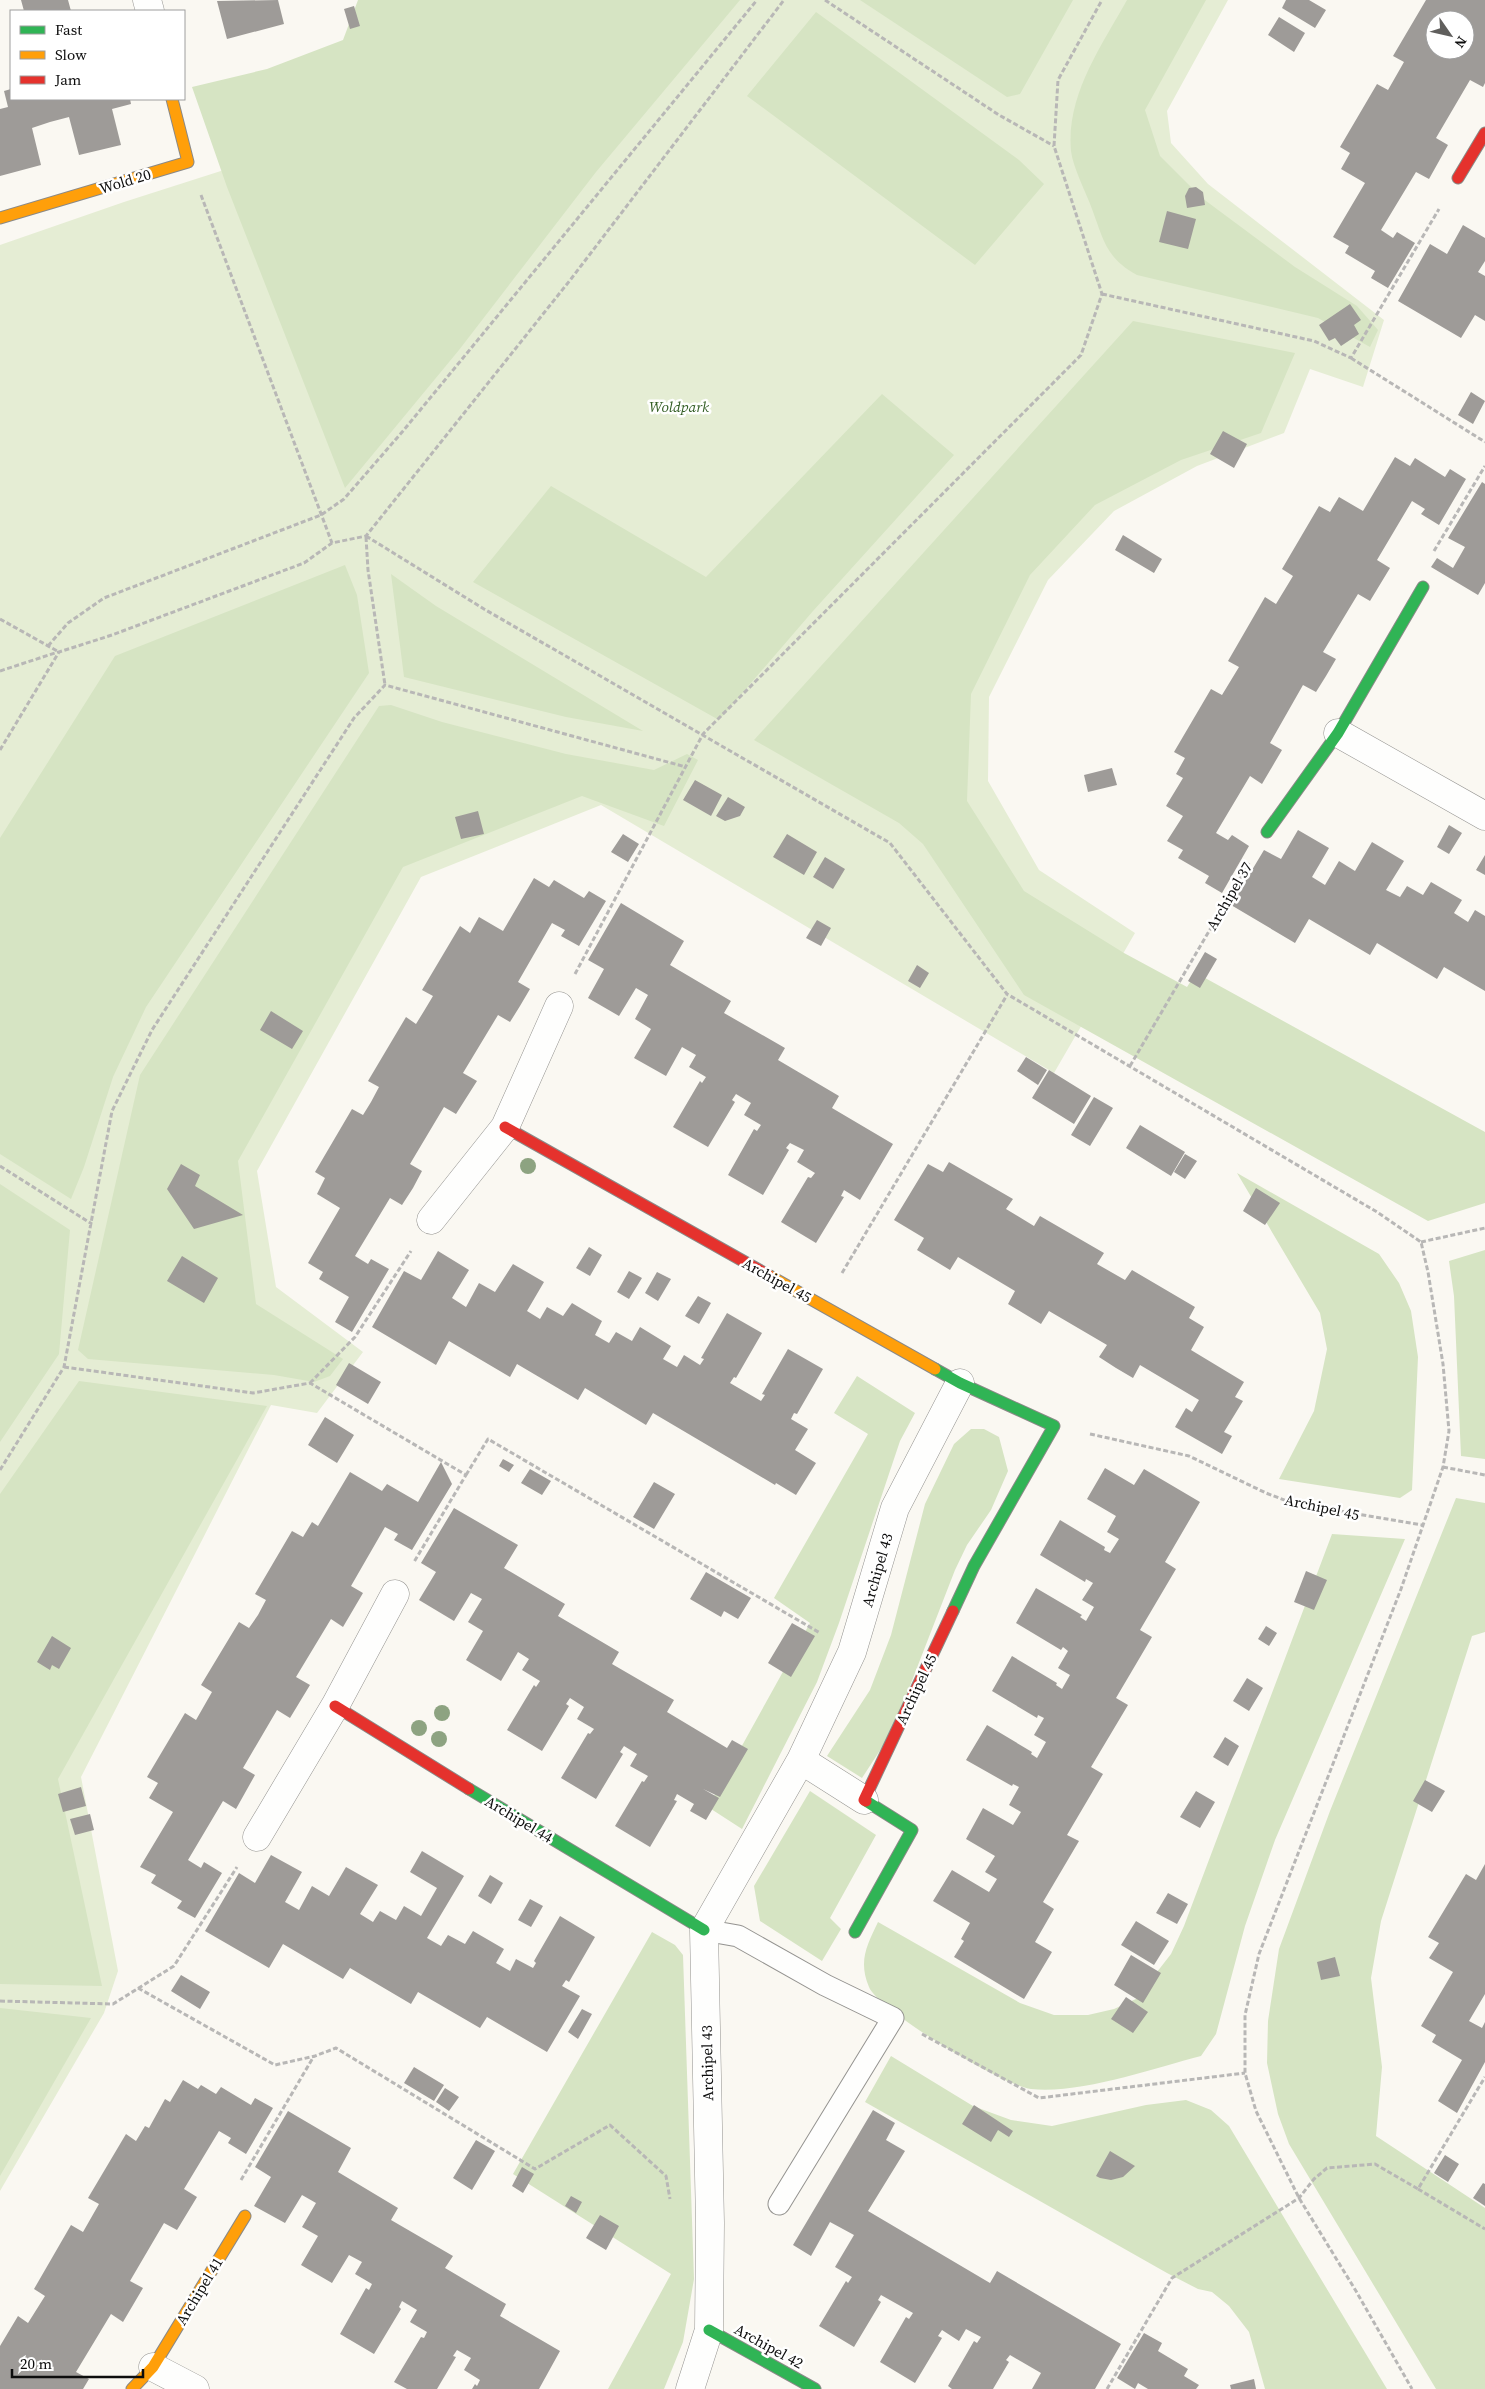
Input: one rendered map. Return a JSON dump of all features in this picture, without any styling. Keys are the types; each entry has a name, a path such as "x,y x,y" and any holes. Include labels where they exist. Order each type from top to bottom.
{"street":[{"path":"172,100 188,162"},
{"path":"1458,178 1485,133"},
{"name":"Wold 20","path":"0,218 188,162"},
{"path":"1267,832 1338,733 1423,587"},
{"path":"1338,733 1485,816"},
{"path":"431,1220 505,1127 559,1006"},
{"name":"Archipel 45","path":"505,1127 960,1383 1054,1426 974,1566 864,1800"},
{"name":"Archipel 43","path":"690,2389 709,2330 710,2223 704,1930 800,1760 852,1652 895,1508 960,1383"},
{"path":"257,1837 335,1706 395,1594"},
{"name":"Archipel 44","path":"335,1706 452,1779 704,1930"},
{"path":"800,1760 912,1830 855,1932"},
{"name":"Archipel 41","path":"132,2389 153,2367 245,2216"},
{"name":"Archipel 42","path":"709,2330 815,2389"},
{"path":"153,2367 195,2389"}],"lane":[{"path":"704,1930 738,1936 825,1986 893,2018 779,2204"}],"path":[{"path":"48,646 68,623 104,598 321,515 344,499 404,431 757,0"},
{"path":"0,671 112,635 304,563 332,543 366,536 571,279 784,0"},
{"path":"825,0 999,115 1054,146"},
{"path":"559,1006 703,734 1081,355 1102,294 1054,146 1058,80 1102,0"},
{"path":"188,162 332,543"},
{"path":"1351,358 1458,178"},
{"path":"1102,294 1314,341 1351,358 1485,442"},
{"path":"1423,587 1426,564 1485,466"},
{"path":"366,536 368,570 385,685"},
{"path":"366,536 484,609 890,843 1007,994 1377,1212 1421,1242 1428,1272 1443,1364 1449,1432 1443,1466 1401,1589 1259,1954 1245,2015 1245,2073 1256,2111 1299,2198 1356,2291 1412,2389"},
{"path":"0,619 59,652"},
{"path":"0,750 59,652"},
{"path":"385,685 686,767"},
{"path":"0,1470 64,1367 112,1111 152,1030 354,718 385,685"},
{"name":"Archipel 37","path":"1130,1066 1267,832"},
{"path":"823,1306 1007,994"},
{"path":"0,1166 92,1224"},
{"path":"64,1367 253,1393 310,1383 355,1337 431,1220"},
{"path":"1421,1242 1485,1228"},
{"path":"310,1383 466,1475"},
{"name":"Archipel 45","path":"1054,1426 1189,1456 1266,1493 1292,1503 1422,1526"},
{"path":"395,1594 488,1439 852,1652"},
{"path":"1443,1466 1485,1475"},
{"path":"0,2001 113,2004 174,1966 257,1837"},
{"path":"138,1988 275,2065 314,2056 336,2048 535,2169 610,2125 666,2176 672,2210 710,2223"},
{"path":"893,2018 1039,2098 1245,2073"},
{"path":"245,2216 229,2201 314,2056"},
{"path":"1418,2189 1485,2077"},
{"path":"1107,2389 1172,2278 1299,2198 1314,2179 1327,2168 1375,2164 1485,2229"}],"green space":[{"name":"Woldpark","path":"358,0 1228,0 1167,111 1171,143 1208,184 1384,320 1363,387 1310,369 1284,433 1197,466 1114,511 1048,580 989,697 988,781 1039,870 1135,933 1054,1073 601,805 421,877 257,1171 276,1287 363,1352 317,1413 271,1405 81,1777 118,1971 104,2013 0,2191 0,245 124,202 384,119"},
{"path":"358,0 740,0 596,172 459,350 345,488 227,187 192,87 267,69 343,40"},
{"path":"860,0 1073,0 1020,94 1007,97"},
{"path":"1127,0 1206,0 1145,110 1160,156 1202,198 1295,267 1357,306 1378,330 1370,347 1318,318 1137,275 1119,262 1107,248 1074,165 1071,151 1071,130 1074,110 1087,72"},
{"path":"816,12 1019,160 1044,184 975,265 747,96"},
{"path":"1133,321 1295,353 1261,433 1181,460 1095,505 1030,575 971,694 967,801 1024,891 1124,953 1187,987 1196,973 1485,1132 1485,1203 1428,1221 1024,995 923,844 899,823 754,740"},
{"path":"882,394 954,455 813,611 719,720 473,582 551,486 706,577"},
{"path":"345,565 357,595 369,673 146,1007 113,1077 84,1167 71,1199 0,1154 0,838 115,656"},
{"path":"391,574 436,606 643,731 566,717 404,677"},
{"path":"391,705 442,722 566,754 654,770 687,754 698,760 664,826 582,796 403,867 238,1161 256,1304 343,1359 330,1376 314,1382 274,1375 88,1359 78,1350 140,1075 379,706"},
{"path":"1237,1173 1379,1254 1399,1283 1411,1311 1418,1357 1412,1490 1400,1498 1279,1479 1314,1411 1327,1349 1320,1313"},
{"path":"0,1184 70,1230 59,1354 0,1442"},
{"path":"1485,1250 1485,1459 1461,1456 1454,1296 1449,1261"},
{"path":"857,1376 915,1413 900,1441 839,1623 817,1682 742,1829 708,1807 810,1623 774,1598 868,1434 834,1413"},
{"path":"79,1381 267,1406 58,1779 102,1986 0,1984 0,1494"},
{"path":"971,1429 984,1429 999,1437 1008,1471 991,1510 967,1545 955,1570 892,1732 862,1778 827,1756 870,1690 891,1635 925,1504 954,1444"},
{"path":"1456,1498 1485,1503 1485,1632 1472,1636 1381,1921 1371,1978 1382,2067 1376,2136 1485,2208 1485,2389 1436,2389 1289,2144 1278,2114 1267,2063 1268,2021 1279,1949 1330,1811"},
{"path":"1332,1534 1405,1539 1275,1840 1245,1926 1216,2034 1201,2056 1094,2084 1051,2090 1031,2089 1017,2085 971,2062 917,2029 877,1998 869,1987 864,1969 864,1961 867,1946 878,1922 1020,2003 1054,2015 1088,2015 1114,2009 1136,1999 1171,1954 1184,1926"},
{"path":"810,1791 876,1835 830,1918 841,1929 822,1961 760,1921 754,1886"},
{"path":"652,1932 675,1945 683,1955 694,2279 683,2342 664,2389 608,2389 671,2274 513,2174"},
{"path":"0,2008 91,2018 0,2176"},
{"path":"891,2056 973,2106 1011,2120 1052,2126 1146,2105 1186,2100 1211,2110 1229,2126 1387,2389 1265,2389 1249,2332 1229,2306 1212,2292 1198,2289 1167,2273 865,2102"}],"building":[{"path":"21,0 68,0 71,10 24,10"},
{"path":"278,0 284,24 227,39 217,1"},
{"path":"1286,0 1309,0 1326,10 1315,28 1282,8"},
{"path":"1426,0 1485,0 1485,83 1483,87 1470,80 1436,138 1448,145 1429,179 1416,172 1381,230 1393,238 1397,232 1415,243 1388,288 1371,278 1375,271 1345,253 1349,246 1333,237 1365,183 1341,169 1350,153 1340,147 1377,84 1388,90 1404,62 1393,56"},
{"path":"354,6 360,26 350,29 344,9"},
{"path":"1279,17 1305,33 1294,52 1268,35"},
{"path":"10,89 10,100 130,100 131,104 112,109 121,145 79,155 69,117 32,128 41,165 0,176 0,109 8,107 4,91"},
{"path":"1196,187 1203,192 1205,205 1187,208 1185,196 1189,188"},
{"path":"1167,211 1196,219 1188,249 1159,242"},
{"path":"1463,225 1485,238 1485,261 1478,272 1485,276 1485,321 1475,315 1461,338 1398,301 1430,244 1447,254"},
{"path":"1350,304 1361,320 1354,325 1359,334 1341,346 1335,338 1329,341 1319,325"},
{"path":"1471,392 1485,401 1473,424 1458,415"},
{"path":"1223,431 1247,444 1234,468 1210,454"},
{"path":"1395,457 1410,466 1415,458 1445,477 1450,469 1466,479 1439,525 1421,514 1425,509 1412,501 1377,560 1390,568 1370,601 1358,594 1323,652 1336,659 1316,692 1303,685 1270,743 1282,750 1262,784 1250,776 1216,833 1228,840 1232,835 1249,846 1222,893 1205,883 1209,876 1178,858 1183,850 1167,841 1183,816 1166,806 1183,778 1176,774 1185,758 1174,752 1211,689 1222,695 1239,667 1228,661 1265,597 1276,604 1293,576 1282,569 1319,506 1330,512 1339,497 1363,511"},
{"path":"1482,482 1485,484 1485,583 1478,595 1431,567 1437,558 1453,568 1465,547 1448,538"},
{"path":"1123,535 1162,559 1154,573 1115,550"},
{"path":"1112,768 1117,785 1088,792 1084,775"},
{"path":"695,780 722,795 711,816 683,800"},
{"path":"728,797 745,807 740,816 725,821 716,816"},
{"path":"478,811 484,834 461,839 455,817"},
{"path":"1449,825 1462,833 1449,854 1437,847"},
{"path":"1298,830 1329,848 1312,877 1325,885 1339,861 1355,871 1372,842 1404,861 1386,890 1400,897 1407,886 1423,895 1431,882 1462,900 1454,913 1468,922 1475,910 1485,916 1485,991 1444,967 1437,979 1377,943 1370,955 1309,919 1295,943 1231,905 1264,850 1281,859"},
{"path":"623,834 639,844 628,862 611,852"},
{"path":"787,834 817,852 804,875 773,857"},
{"path":"1485,855 1485,875 1476,870"},
{"path":"825,857 845,869 833,889 813,877"},
{"path":"534,878 549,887 554,880 584,898 589,891 606,901 579,946 561,936 565,930 552,923 518,982 530,989 520,1006 510,1022 498,1015 463,1073 477,1081 456,1114 444,1107 410,1164 422,1171 413,1188 402,1205 390,1198 355,1256 368,1264 371,1259 389,1269 352,1332 335,1322 349,1297 319,1279 323,1272 308,1263 340,1208 317,1194 325,1178 315,1172 352,1109 363,1115 371,1102 379,1087 368,1081 406,1017 416,1024 433,996 422,990 460,926 470,933 479,917 503,931"},
{"path":"621,903 684,941 670,965 731,1001 724,1013 785,1048 778,1060 839,1096 832,1108 893,1144 860,1200 844,1190 841,1196 844,1197 816,1243 781,1222 808,1177 811,1178 815,1173 797,1162 804,1150 790,1143 786,1148 789,1150 763,1195 728,1175 754,1129 757,1131 761,1125 744,1115 751,1103 736,1094 732,1100 735,1102 708,1147 673,1127 700,1081 702,1083 706,1077 689,1067 696,1055 682,1047 666,1076 634,1058 651,1029 635,1019 648,995 636,988 619,1016 588,998 604,969 588,960"},
{"path":"817,920 831,928 821,946 806,938"},
{"path":"1205,952 1217,959 1200,988 1188,981"},
{"path":"917,965 929,973 920,988 908,981"},
{"path":"271,1011 303,1031 292,1049 260,1030"},
{"path":"1026,1057 1047,1070 1038,1085 1017,1071"},
{"path":"1049,1070 1091,1096 1074,1124 1032,1098"},
{"path":"1094,1097 1113,1108 1090,1146 1071,1135"},
{"path":"1140,1125 1185,1152 1171,1176 1126,1148"},
{"path":"1185,1154 1197,1161 1185,1179 1174,1172"},
{"path":"949,1162 1013,1199 1006,1209 1034,1226 1040,1216 1104,1253 1097,1264 1125,1280 1132,1270 1195,1307 1189,1318 1204,1327 1191,1350 1244,1382 1235,1397 1243,1401 1224,1432 1232,1436 1222,1454 1175,1427 1186,1408 1192,1412 1199,1400 1140,1365 1133,1378 1116,1368 1099,1357 1107,1345 1049,1311 1041,1324 1008,1304 1015,1291 958,1257 950,1270 917,1250 924,1238 894,1220 928,1164 943,1172"},
{"path":"181,1164 200,1175 195,1186 243,1215 194,1229 167,1189"},
{"path":"1256,1188 1280,1203 1265,1225 1243,1211"},
{"path":"589,1247 602,1255 590,1276 576,1268"},
{"path":"438,1251 469,1270 452,1298 466,1307 479,1283 495,1292 513,1264 544,1282 527,1311 540,1319 547,1307 563,1316 572,1303 602,1321 595,1335 609,1343 616,1332 632,1341 640,1327 671,1346 663,1359 677,1367 684,1355 700,1365 704,1359 701,1358 727,1313 762,1333 736,1378 734,1377 730,1383 761,1401 765,1395 762,1394 788,1349 823,1369 797,1414 794,1413 791,1419 808,1429 795,1450 816,1463 796,1495 776,1483 775,1485 653,1413 646,1425 585,1388 578,1400 517,1364 510,1377 449,1341 436,1365 372,1327 404,1271 421,1280"},
{"path":"182,1256 218,1278 204,1303 167,1281"},
{"path":"629,1271 642,1278 629,1299 617,1292"},
{"path":"657,1272 671,1279 658,1301 645,1293"},
{"path":"698,1296 711,1303 699,1324 685,1316"},
{"path":"349,1363 381,1382 368,1404 336,1385"},
{"path":"325,1417 354,1435 337,1463 308,1445"},
{"path":"503,1459 514,1465 509,1472 499,1466"},
{"path":"441,1462 452,1484 412,1550 394,1540 398,1534 385,1527 351,1586 363,1593 343,1627 331,1619 296,1677 310,1685 290,1718 277,1710 243,1768 255,1775 236,1809 223,1801 188,1860 201,1868 204,1862 222,1873 195,1918 177,1908 182,1901 151,1883 156,1875 140,1867 173,1812 149,1798 158,1783 147,1777 185,1713 196,1720 212,1692 201,1685 239,1622 249,1628 258,1615 266,1600 255,1594 292,1531 303,1537 312,1522 318,1526 350,1472 382,1491 387,1484 418,1502"},
{"path":"1105,1468 1134,1485 1144,1469 1200,1502 1165,1562 1176,1569 1140,1630 1152,1637 1116,1698 1128,1705 1091,1767 1103,1774 1067,1835 1079,1841 1043,1902 1054,1909 1035,1942 1052,1952 1024,1999 954,1957 964,1941 961,1939 970,1923 933,1901 952,1870 989,1892 997,1879 985,1872 995,1856 966,1839 983,1808 1013,1825 1021,1812 1009,1805 1019,1787 1013,1784 1012,1786 966,1760 987,1725 1032,1752 1031,1754 1037,1758 1046,1742 1034,1735 1044,1718 1038,1715 1037,1718 992,1691 1012,1656 1057,1683 1056,1685 1062,1689 1070,1675 1058,1668 1068,1651 1063,1647 1061,1650 1016,1623 1036,1588 1082,1615 1080,1617 1086,1621 1094,1607 1082,1600 1093,1583 1086,1579 1085,1582 1040,1555 1060,1520 1105,1547 1104,1550 1110,1553 1119,1539 1107,1532 1116,1516 1087,1499"},
{"path":"530,1469 551,1481 542,1495 521,1483"},
{"path":"654,1482 675,1494 654,1529 633,1517"},
{"path":"454,1508 518,1545 504,1568 565,1604 558,1616 619,1652 612,1664 674,1700 667,1712 727,1748 732,1740 748,1749 720,1797 703,1789 719,1798 706,1820 690,1811 694,1804 677,1794 674,1800 677,1801 650,1847 615,1826 642,1781 644,1782 648,1776 630,1766 637,1754 624,1746 620,1752 623,1754 596,1799 561,1778 588,1733 590,1734 594,1729 577,1719 584,1707 570,1698 566,1704 569,1706 542,1751 507,1730 534,1685 536,1687 540,1681 522,1670 529,1659 518,1652 501,1681 466,1660 483,1631 468,1622 482,1599 471,1593 454,1621 419,1600 436,1572 421,1563"},
{"path":"1306,1571 1327,1580 1314,1610 1294,1602"},
{"path":"706,1572 751,1598 738,1619 724,1611 721,1617 690,1599"},
{"path":"792,1623 815,1636 791,1677 768,1663"},
{"path":"1266,1626 1277,1633 1269,1646 1258,1639"},
{"path":"52,1636 71,1648 59,1669 52,1665 50,1670 37,1662"},
{"path":"1247,1678 1263,1688 1249,1711 1233,1701"},
{"path":"1225,1737 1239,1746 1228,1766 1213,1757"},
{"path":"1425,1780 1445,1791 1432,1812 1413,1801"},
{"path":"81,1787 86,1806 63,1812 58,1794"},
{"path":"1196,1791 1215,1802 1200,1828 1180,1817"},
{"path":"90,1814 94,1830 75,1835 70,1819"},
{"path":"422,1851 464,1876 427,1938 441,1946 448,1935 465,1944 473,1931 504,1949 496,1963 510,1971 516,1959 533,1968 536,1963 534,1961 560,1916 595,1937 569,1982 566,1980 562,1986 580,1996 547,2052 487,2017 480,2028 418,1992 411,2004 350,1968 343,1979 283,1944 269,1968 205,1931 239,1873 255,1883 271,1855 302,1872 285,1902 299,1910 312,1886 329,1896 346,1867 378,1885 360,1914 373,1922 380,1911 396,1920 404,1906 421,1916 437,1888 410,1872"},
{"path":"1485,1864 1485,1994 1469,2021 1482,2028 1485,2022 1485,2062 1457,2113 1438,2101 1462,2060 1432,2042 1436,2035 1421,2026 1453,1972 1429,1958 1439,1943 1428,1937 1466,1874 1476,1880"},
{"path":"490,1875 503,1883 491,1904 478,1896"},
{"path":"1168,1893 1188,1904 1177,1924 1156,1913"},
{"path":"530,1899 543,1906 531,1927 518,1920"},
{"path":"1136,1921 1169,1941 1154,1965 1121,1945"},
{"path":"1131,1955 1161,1973 1143,2003 1114,1985"},
{"path":"1335,1957 1340,1976 1321,1980 1317,1962"},
{"path":"181,1975 210,1992 200,2009 171,1991"},
{"path":"1126,1997 1148,2012 1133,2033 1111,2019"},
{"path":"582,2009 592,2014 578,2039 568,2032"},
{"path":"414,2067 444,2085 434,2101 404,2083"},
{"path":"183,2080 198,2089 201,2085 216,2094 221,2087 251,2105 255,2098 273,2108 246,2154 228,2143 231,2138 219,2131 184,2189 197,2197 177,2230 164,2223 130,2281 143,2288 123,2322 111,2314 76,2372 89,2379 83,2389 0,2389 0,2346 18,2316 28,2323 45,2296 34,2289 71,2225 83,2232 99,2204 88,2198 126,2134 136,2141 145,2126 149,2128 165,2099 170,2102"},
{"path":"445,2088 459,2097 449,2111 436,2102"},
{"path":"974,2105 1013,2131 1009,2137 998,2130 991,2142 962,2124"},
{"path":"873,2110 895,2123 886,2140 905,2151 868,2211 990,2283 997,2271 1121,2344 1095,2389 1032,2389 1041,2373 1010,2355 1006,2360 1009,2362 993,2389 952,2389 948,2386 974,2341 977,2343 981,2337 966,2329 959,2341 942,2330 938,2336 942,2338 915,2383 880,2362 906,2317 909,2319 913,2313 881,2295 878,2300 881,2302 854,2347 819,2326 846,2281 848,2283 852,2277 835,2267 854,2235 830,2222 811,2256 793,2245"},
{"path":"288,2111 351,2148 338,2172 398,2208 391,2220 453,2256 445,2268 506,2304 500,2316 560,2351 539,2389 472,2389 475,2384 477,2386 480,2380 464,2370 471,2358 457,2350 453,2356 456,2357 437,2389 407,2389 394,2382 421,2337 424,2338 427,2332 410,2322 417,2310 402,2301 399,2307 401,2309 374,2354 340,2334 366,2288 369,2290 372,2284 355,2274 362,2262 349,2255 332,2283 301,2265 318,2236 302,2227 316,2203 302,2195 285,2223 254,2206 271,2177 255,2167"},
{"path":"476,2140 495,2151 472,2190 453,2178"},
{"path":"1110,2151 1135,2166 1123,2177 1111,2180 1096,2176"},
{"path":"1445,2155 1459,2164 1448,2182 1434,2173"},
{"path":"522,2167 534,2174 523,2193 512,2186"},
{"path":"1483,2183 1485,2184 1485,2206 1473,2198"},
{"path":"571,2196 582,2202 576,2213 565,2206"},
{"path":"600,2215 619,2226 606,2250 586,2238"},
{"path":"1144,2333 1162,2343 1158,2351 1188,2369 1184,2376 1199,2385 1196,2389 1148,2389 1138,2383 1135,2389 1117,2378"},
{"path":"1254,2379 1256,2389 1231,2389 1230,2385"}],"traffic: fast":[{"path":"1267,832 1338,733 1423,587"},
{"path":"935,1369 960,1383 1054,1426 974,1566 953,1611"},
{"path":"469,1789 704,1930"},
{"path":"855,1932 912,1830 866,1801"},
{"path":"709,2330 815,2389"}],"traffic: slow":[{"path":"0,218 188,162 172,100"},
{"path":"768,1275 935,1369"},
{"path":"132,2389 153,2367 245,2216"}],"traffic: jam":[{"path":"1458,178 1485,133"},
{"path":"505,1127 768,1275"},
{"path":"866,1801 864,1800 953,1611"},
{"path":"335,1706 469,1789"}]}
